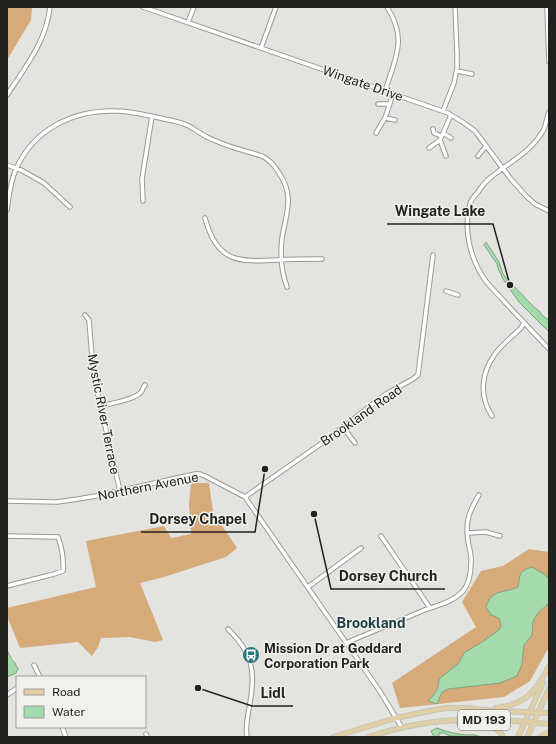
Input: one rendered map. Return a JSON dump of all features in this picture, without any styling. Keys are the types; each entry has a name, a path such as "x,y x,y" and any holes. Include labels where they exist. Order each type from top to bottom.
{"main road":[{"path":"469,708 492,709 518,703 536,690 549,667"},
{"path":"518,737 549,667"},
{"path":"527,737 549,689"},
{"name":"MD 193","path":"333,737 396,718 429,710 446,708 549,713"},
{"name":"MD 193","path":"368,737 402,728 464,720 534,722 549,724"},
{"path":"443,722 490,725 500,731 503,737"},
{"path":"540,737 549,732"}],"street":[{"path":"7,95 38,48 45,31 50,7"},
{"name":"Wingate Drive","path":"143,7 451,115 471,127 510,178 526,196 535,204 549,211"},
{"path":"188,22 194,7"},
{"path":"261,48 276,7"},
{"path":"385,91 397,56 399,38 396,24 387,7"},
{"path":"443,111 457,71 458,54 455,7"},
{"path":"547,7 549,62"},
{"path":"457,71 472,74"},
{"path":"376,132 385,118 393,94"},
{"path":"378,104 389,104"},
{"path":"7,210 16,168 24,155 42,134 65,120 92,112 117,111 152,116 186,124 204,136 217,142 262,156 274,166 286,184 288,194 288,210 282,238 281,260 282,272 287,287"},
{"path":"549,112 543,129 535,141 524,153 488,179 474,196 470,203 468,220 469,240 473,256 483,277 549,349"},
{"path":"429,148 440,140 451,115"},
{"path":"143,201 142,179 152,116"},
{"path":"385,118 395,120"},
{"path":"432,129 434,133 451,138"},
{"path":"440,140 446,156"},
{"path":"478,156 486,146"},
{"path":"7,165 21,170 44,183 70,207"},
{"path":"204,218 209,234 222,251 241,260 322,259"},
{"name":"Brookland Road","path":"245,497 343,427 386,394 410,382 418,375 433,255"},
{"path":"446,291 458,294"},
{"name":"Mystic River Terrace","path":"85,315 88,320 95,382 120,491"},
{"path":"492,416 483,395 485,372 495,354 522,328 524,323"},
{"path":"101,406 133,397 139,394 145,385"},
{"path":"343,427 355,443"},
{"name":"Northern Avenue","path":"7,501 56,502 90,497 200,474 245,497 381,693 402,728"},
{"path":"346,643 449,601 456,597 465,588 469,578 472,560 466,523 479,495"},
{"path":"467,533 486,532 500,536"},
{"path":"7,536 58,537 64,571 7,586"},
{"path":"381,536 430,608"},
{"path":"308,587 361,548"},
{"path":"228,629 237,638 245,650 253,671 252,692 246,724 247,737"},
{"path":"34,664 39,676"},
{"path":"7,695 16,689"}],"shaded area":[{"path":"7,7 32,7 31,20 7,60"},
{"path":"191,483 209,483 213,512 237,548 226,557 164,577 140,583 163,640 155,642 130,637 101,638 98,647 92,656 78,642 20,648 7,616 7,608 96,587 86,541 164,526 171,538 191,534 189,505"},
{"path":"529,549 549,552 549,647 530,681 504,697 400,708 392,683 476,627 462,602 481,571 503,566"}],"water":[{"path":"486,242 499,262 503,274 543,316 549,320 549,332 519,302 503,279 497,264 484,245"},
{"path":"532,567 544,574 549,579 549,603 538,613 533,621 532,635 524,645 522,664 517,676 500,683 448,689 442,692 437,704 428,701 436,691 439,679 459,663 464,653 499,630 501,626 499,618 491,615 486,607 492,597 499,592 518,587 520,574 524,570"},
{"path":"7,650 18,669 16,673 7,677"},
{"path":"437,728 452,733 475,735 480,737 450,736 444,733 439,733 439,737 434,737 431,731"}],"place":[{"name":"Wingate Lake","path":"510,285"},
{"name":"Dorsey Chapel","path":"265,469"},
{"name":"Dorsey Church","path":"314,514"},
{"name":"Mission Dr at Goddard Corporation Park","path":"251,655"},
{"name":"Lidl","path":"198,688"}],"district":[{"name":"Brookland","path":"371,623"}]}
